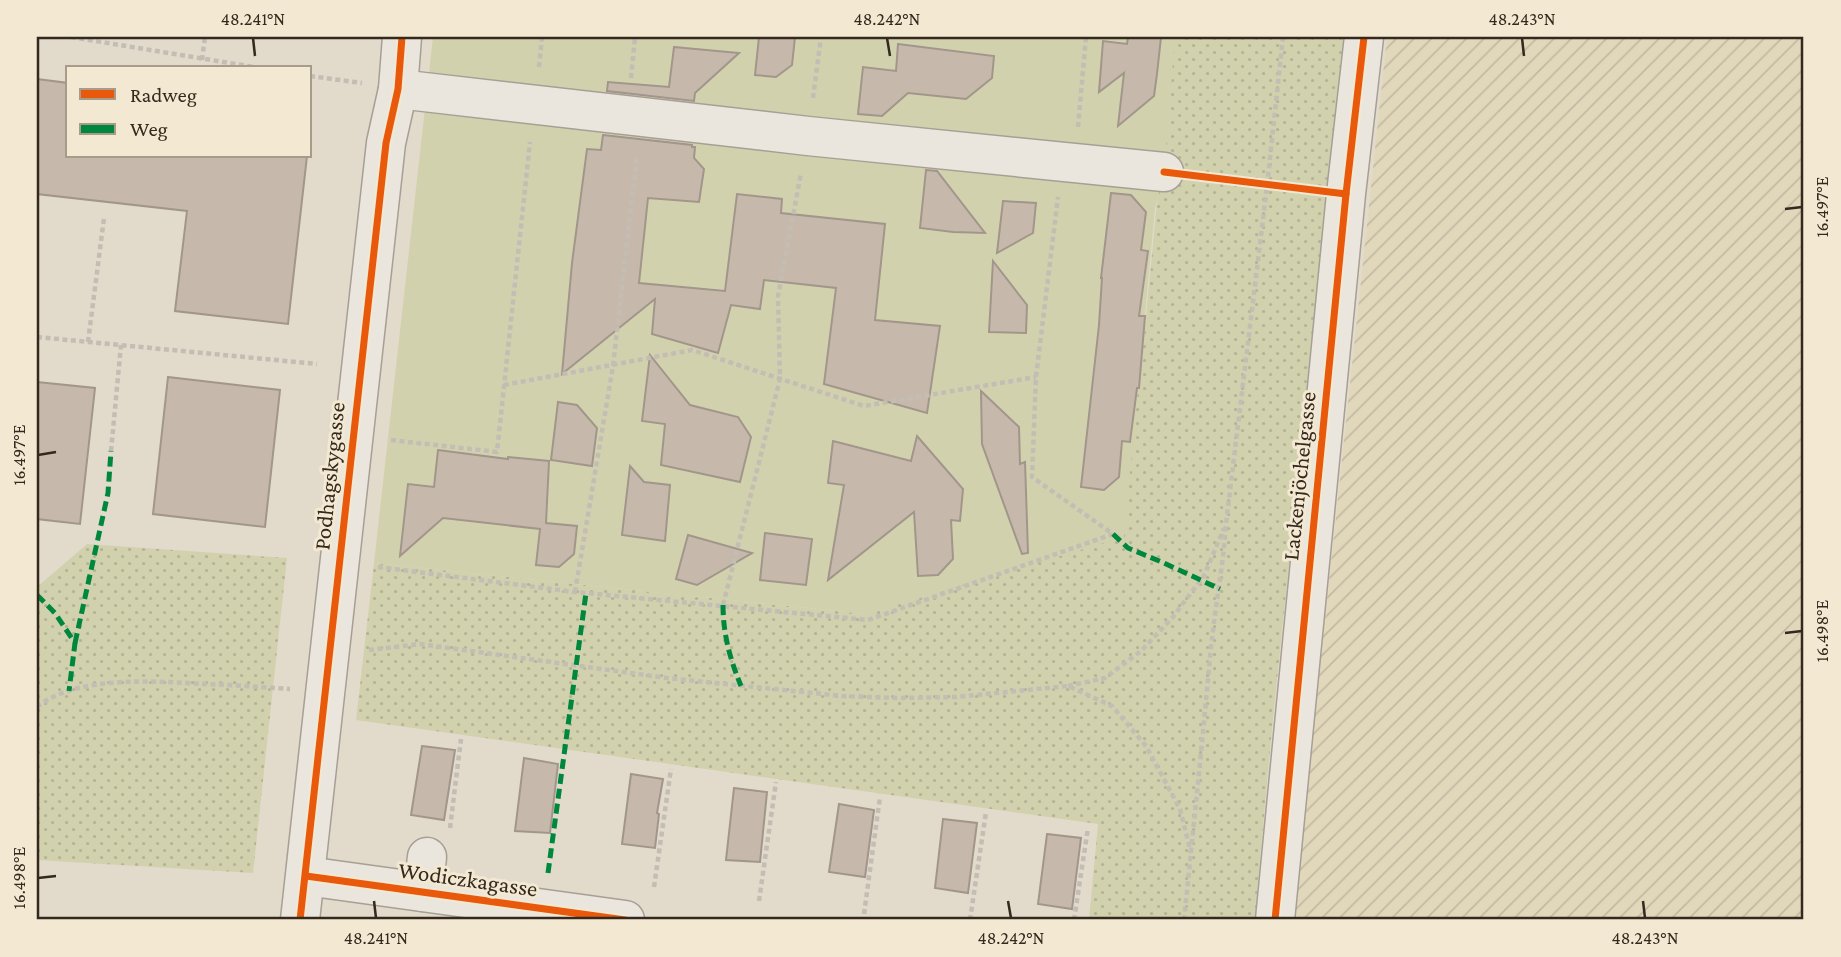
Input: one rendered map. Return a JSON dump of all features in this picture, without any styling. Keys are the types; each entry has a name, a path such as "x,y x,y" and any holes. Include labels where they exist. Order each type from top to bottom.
{"street":[{"name":"Podhagskygasse","path":"300,920 386,142 398,89 402,37"},
{"name":"Lackenjöchelgasse","path":"1275,920 1344,208 1364,37"},
{"path":"398,89 808,136 1164,172"},
{"name":"Wodiczkagasse","path":"306,876 433,861 625,920"}],"path":[{"path":"71,37 246,66"},
{"path":"202,60 205,37"},
{"path":"382,438 497,452 542,37"},
{"path":"723,606 779,379 778,296 808,136 821,37"},
{"path":"372,567 575,592 868,620 1113,534 1032,477 1036,377 1086,37"},
{"path":"1184,920 1210,654 1283,37"},
{"path":"312,76 398,89"},
{"path":"575,592 613,366 642,116"},
{"path":"1254,184 1279,187"},
{"path":"88,342 104,218"},
{"path":"37,337 317,364"},
{"path":"111,451 121,345"},
{"path":"504,385 692,350 864,405 1036,377"},
{"path":"365,650 420,644 641,675 842,696 956,697 1068,686 1104,678 1141,651 1172,618 1204,576 1226,524"},
{"path":"37,707 74,689 113,682 165,682 325,691"},
{"path":"1068,686 1112,706 1146,746 1180,809 1191,853"},
{"path":"433,861 461,739"},
{"path":"654,887 671,769"},
{"path":"759,901 776,782"},
{"path":"864,914 880,797"},
{"path":"970,920 986,812"},
{"path":"1074,920 1087,828"}],"shaded area":[{"path":"1387,37 1804,37 1804,920 1293,920"}],"green space":[{"path":"433,37 1175,37 1164,172 1155,209 1124,537 866,614 374,563"},
{"path":"1173,37 1352,37 1286,588 1255,920 1089,920 1098,824 356,720 374,563 866,614 1139,388"},
{"path":"87,544 287,558 253,873 37,860 37,587"}],"building":[{"path":"759,37 795,37 792,65 776,77 755,75"},
{"path":"1128,37 1161,37 1154,96 1118,126 1124,73 1099,92 1103,41 1127,44"},
{"path":"898,44 994,56 992,78 966,99 908,93 882,116 858,114 863,67 896,71"},
{"path":"674,47 739,53 695,93 694,101 607,91 608,82 669,87"},
{"path":"37,79 66,83 66,158 307,158 288,324 175,311 187,211 37,194"},
{"path":"603,135 692,145 695,147 694,158 704,169 699,202 648,198 639,283 725,291 737,194 782,199 781,213 885,224 875,320 940,326 927,413 824,384 836,288 764,280 760,309 731,305 718,353 652,334 655,299 562,374 572,263 587,149 601,150"},
{"path":"926,170 937,171 985,233 920,228"},
{"path":"1111,193 1131,195 1146,212 1141,250 1148,251 1139,316 1145,316 1139,388 1130,442 1122,441 1119,477 1104,490 1081,487"},
{"path":"1003,201 1036,203 1033,233 997,253"},
{"path":"993,261 1027,305 1026,333 989,332"},
{"path":"650,355 690,405 738,417 751,437 740,482 661,465 665,424 642,421"},
{"path":"168,377 280,390 265,527 153,514"},
{"path":"37,382 95,388 80,524 37,519"},
{"path":"981,391 1019,427 1020,464 1025,462 1028,553 1022,554 982,444"},
{"path":"558,402 577,405 597,428 592,466 551,460"},
{"path":"917,436 963,489 960,521 951,520 953,559 938,575 918,576 914,512 828,580 844,485 828,483 833,441 911,461"},
{"path":"438,450 549,461 546,523 577,526 574,554 559,567 536,565 540,529 443,518 400,556 408,484 434,487"},
{"path":"630,466 644,482 670,485 665,541 622,535"},
{"path":"765,533 812,539 806,585 760,580"},
{"path":"688,535 752,553 697,585 676,579"},
{"path":"422,746 455,750 444,820 411,815"},
{"path":"524,758 558,764 550,833 515,831"},
{"path":"631,774 663,779 655,848 622,844"},
{"path":"734,788 767,792 760,862 726,860"},
{"path":"839,804 874,810 865,877 829,872"},
{"path":"943,819 977,823 968,893 935,888"},
{"path":"1047,834 1081,838 1072,909 1038,904"}],"marked path":[{"path":"75,643 108,493 111,451"},
{"path":"1113,534 1128,548 1220,589"},
{"path":"548,873 586,593"},
{"path":"37,595 55,613 75,643 69,691"},
{"path":"723,605 728,646 741,686"}],"cycle path":[{"path":"300,920 386,143 398,89 402,37"},
{"path":"1275,920 1346,194 1364,37"},
{"path":"1164,172 1346,194"},
{"path":"306,876 625,920"}]}
